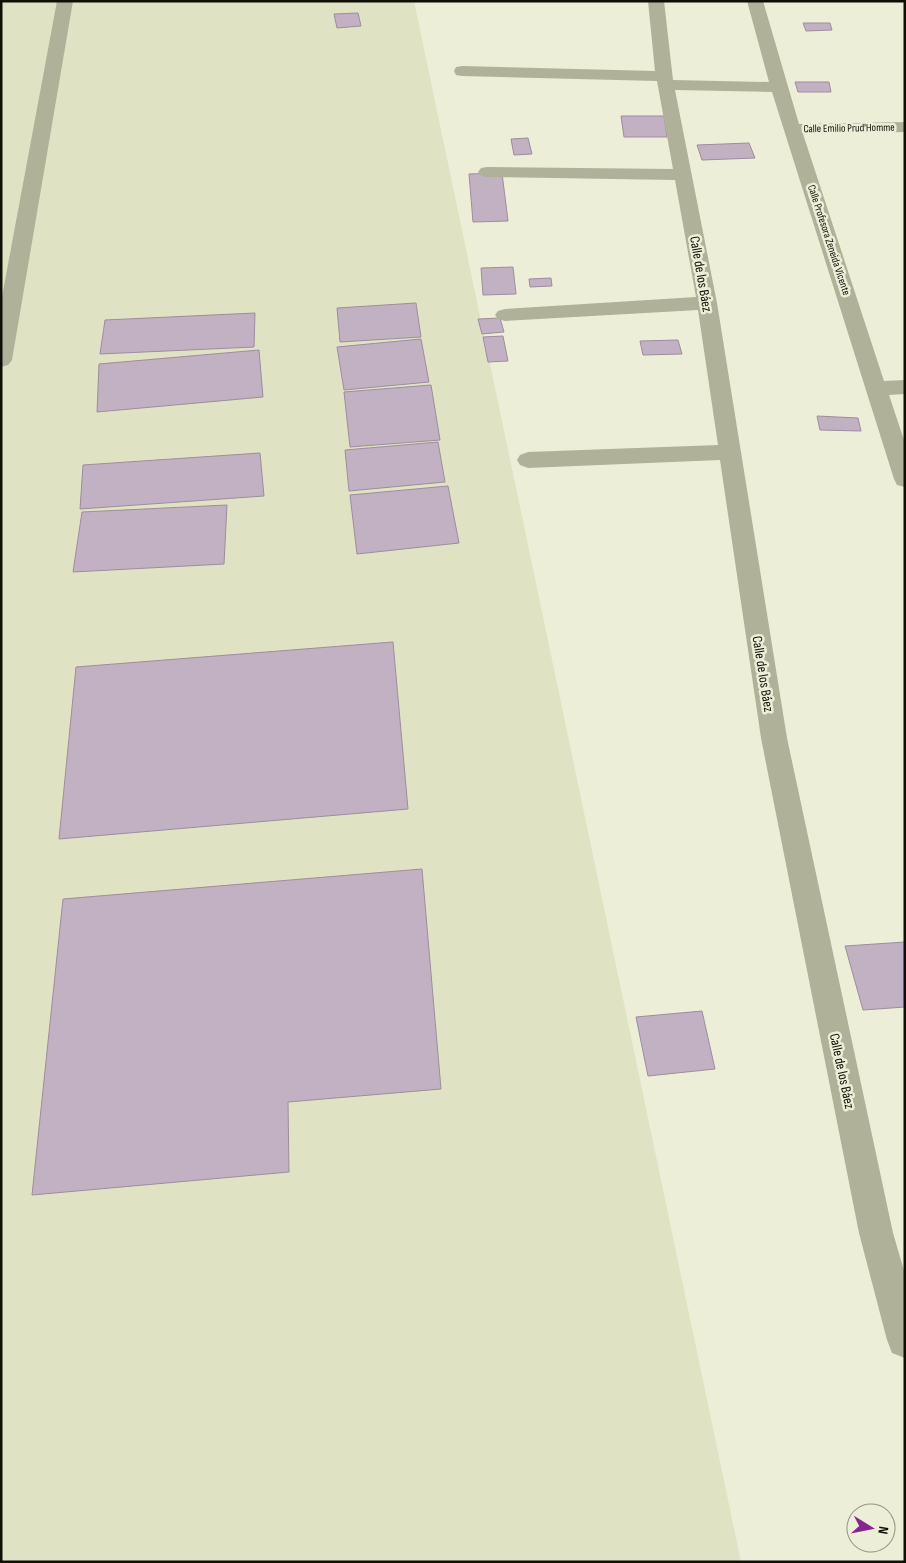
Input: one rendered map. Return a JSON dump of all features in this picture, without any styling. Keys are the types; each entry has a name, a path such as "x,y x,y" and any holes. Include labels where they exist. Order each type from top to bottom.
{"street":[{"path":"1,360 65,1"},
{"name":"Calle de los Báez","path":"656,1 665,81 706,303 774,738 876,1233 905,1340"},
{"name":"Calle Profesora Zeneida Vicente","path":"756,1 779,86 905,479"},
{"path":"462,71 779,86"},
{"name":"Calle Emilio Prud'Homme","path":"794,128 905,127"},
{"path":"487,172 683,175"},
{"path":"505,315 706,303"},
{"path":"877,389 905,387"},
{"path":"528,460 729,452"}],"shaded area":[{"path":"1,1 414,1 741,1562 1,1562"}],"building":[{"path":"358,13 361,26 337,28 334,14"},
{"path":"803,23 830,23 832,30 806,31"},
{"path":"795,82 829,82 831,92 798,92"},
{"path":"621,116 664,116 667,137 624,137"},
{"path":"528,138 532,154 514,155 511,139"},
{"path":"749,143 755,158 702,160 697,145"},
{"path":"502,173 508,221 473,222 469,174"},
{"path":"513,267 516,294 483,295 481,268"},
{"path":"551,278 552,286 530,287 529,279"},
{"path":"416,303 421,337 340,342 337,308"},
{"path":"255,313 254,347 100,354 105,320"},
{"path":"500,318 504,332 482,334 478,319"},
{"path":"503,336 508,361 488,362 483,337"},
{"path":"421,339 429,382 344,390 337,347"},
{"path":"678,340 682,354 643,355 640,341"},
{"path":"259,350 263,397 97,412 99,364"},
{"path":"431,385 440,440 350,447 344,392"},
{"path":"817,416 858,418 861,431 820,430"},
{"path":"438,442 445,482 349,491 345,450"},
{"path":"260,453 264,496 80,509 83,465"},
{"path":"448,486 459,543 357,554 350,495"},
{"path":"227,505 224,564 73,572 82,512"},
{"path":"393,642 408,809 59,839 76,667"},
{"path":"422,869 441,1089 288,1102 289,1172 32,1195 63,899"},
{"path":"905,942 905,1007 863,1010 845,946"},
{"path":"702,1011 715,1069 648,1076 636,1017"}]}
